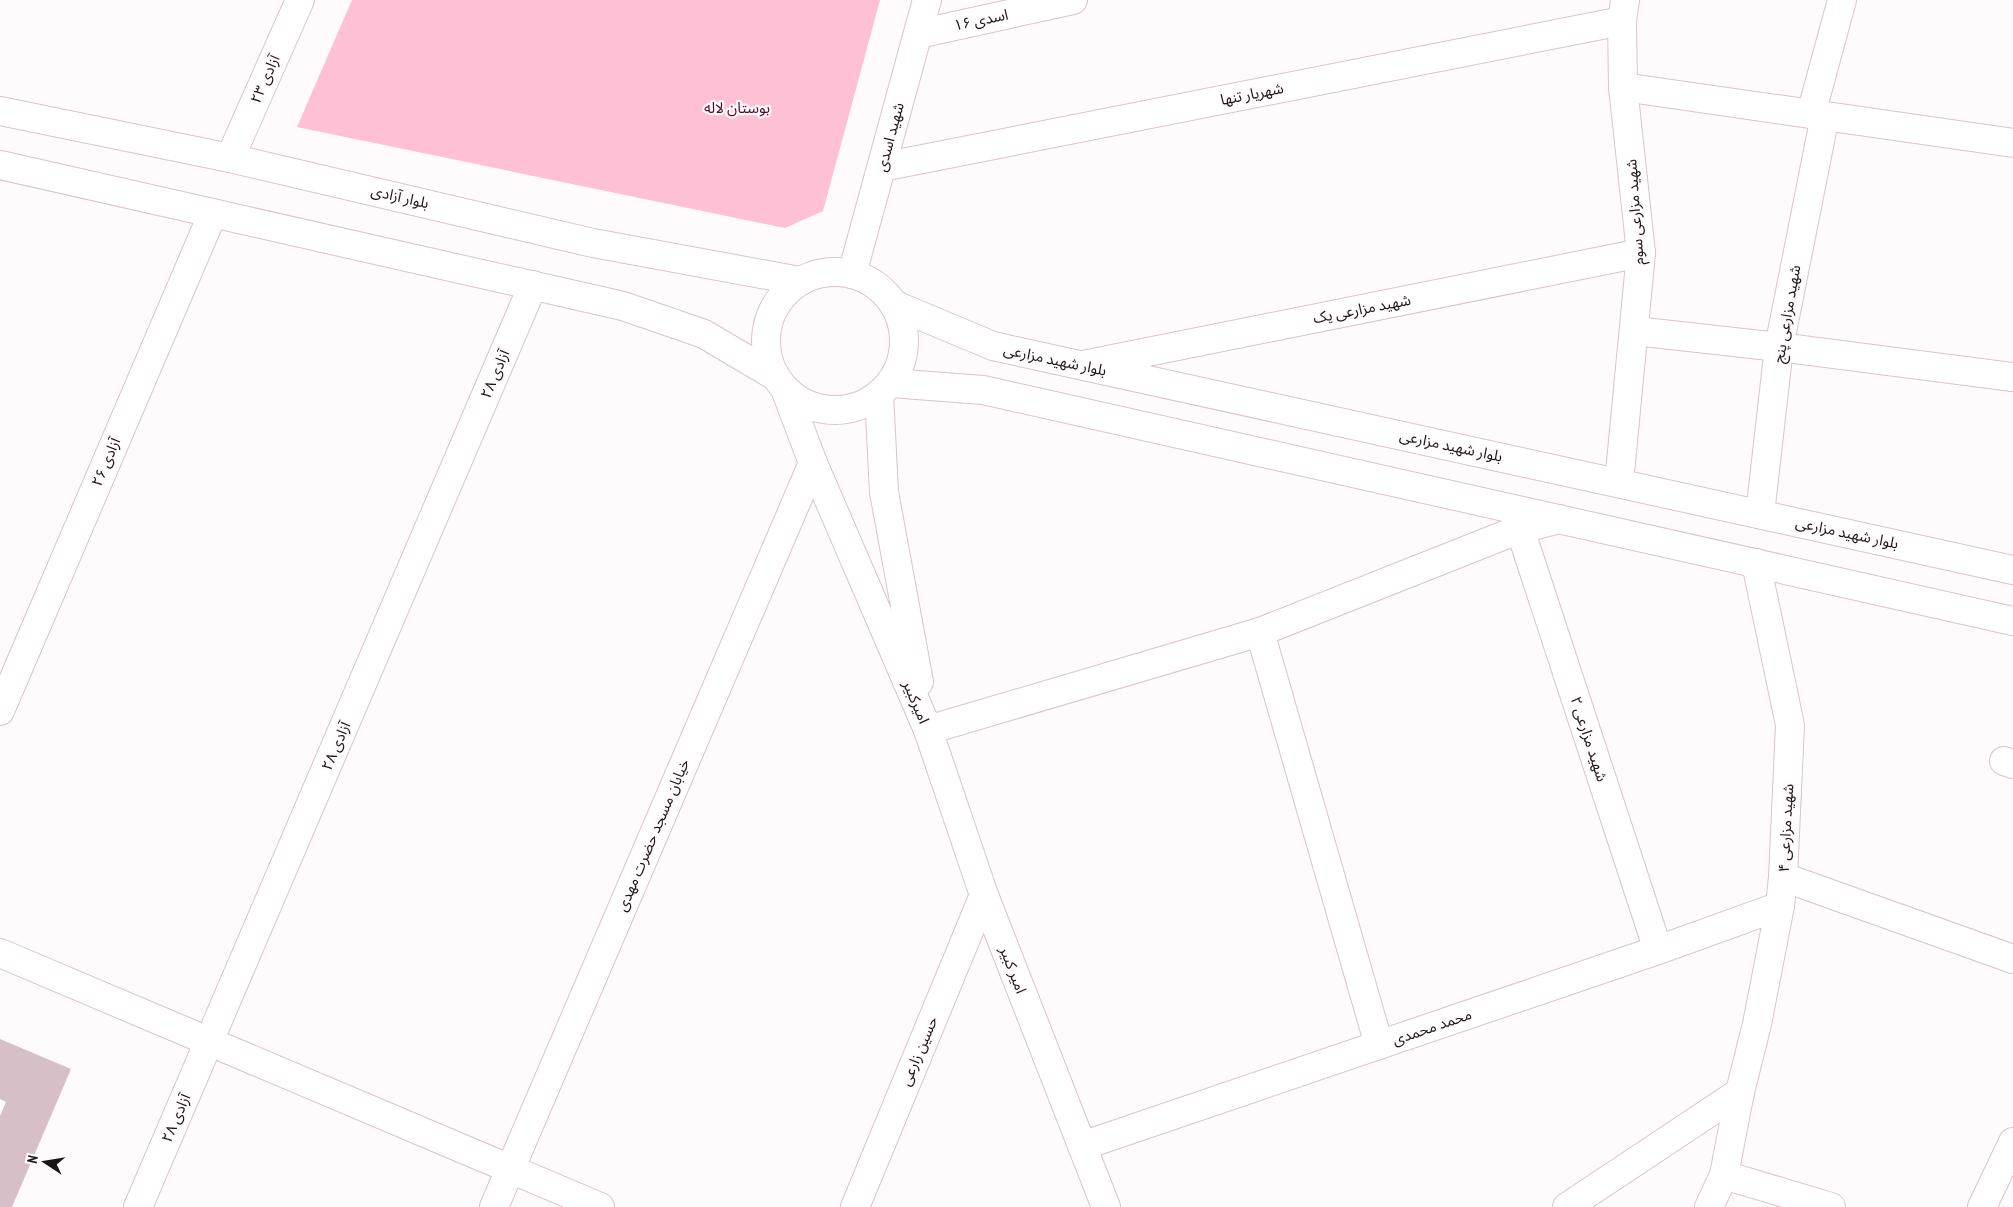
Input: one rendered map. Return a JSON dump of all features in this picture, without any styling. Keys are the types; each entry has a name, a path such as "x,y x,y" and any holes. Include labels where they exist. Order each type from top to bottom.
{"street":[{"name":"آزادی ۲۳","path":"230,158 300,0"},
{"name":"شهید اسدی","path":"852,274 927,0"},
{"name":"اسدی ۱۶","path":"918,34 1073,0"},
{"name":"شهید مزارعی پنج","path":"1760,514 1779,347 1818,115 1842,0"},
{"name":"شهید مزارعی سوم","path":"1620,483 1641,253 1623,87 1623,11"},
{"name":"شهریار تنها","path":"882,167 1623,11"},
{"path":"1623,87 2013,144"},
{"name":"بلوار آزادی","path":"0,111 230,158 593,242 800,281"},
{"path":"0,165 623,306 704,334 780,383 802,402 820,409 841,410 862,405 885,388 902,358 903,331 894,305 876,286 852,274 825,272 800,281 780,299 768,323 766,351 780,383"},
{"name":"آزادی ۲۶","path":"0,711 213,213"},
{"name":"شهید مزارعی یک","path":"1083,366 1641,253"},
{"name":"آزادی ۲۸","path":"138,1207 533,285"},
{"name":"بلوار شهید مزارعی","path":"894,305 993,346 2013,570"},
{"path":"1635,331 1779,347 2013,377"},
{"name":"امیرکبیر","path":"780,383 928,730"},
{"path":"885,388 983,390 2013,620"},
{"name":"امیرکبیر","path":"885,388 884,492 928,730"},
{"name":"خیابان مسجد حضرت مهدی","path":"494,1207 813,463"},
{"path":"928,730 1260,632 1520,529 1560,520"},
{"name":"شهید مزارعی ۲","path":"1520,529 1658,950"},
{"name":"شهید مزارعی ۴","path":"1709,1207 1724,1176 1740,1092 1757,1024 1784,877 1790,725 1756,563"},
{"path":"1260,632 1379,1045"},
{"name":"امیر کبیر","path":"928,730 984,895 1106,1207"},
{"path":"1784,877 2013,959"},
{"name":"حسین زارعی","path":"855,1207 984,895"},
{"name":"محمد محمدی","path":"1082,1146 1658,950 1780,906"},
{"path":"0,953 600,1207"},
{"path":"1567,1207 1740,1092"},
{"path":"1982,1207 2013,1142"},
{"path":"1724,1176 1831,1207"}],"green space":[{"name":"بوستان لاله","path":"352,0 880,0 823,211 785,228 297,127"}],"building":[{"path":"0,1039 71,1069 12,1207 0,1207 0,1116 6,1102 0,1099"}]}
